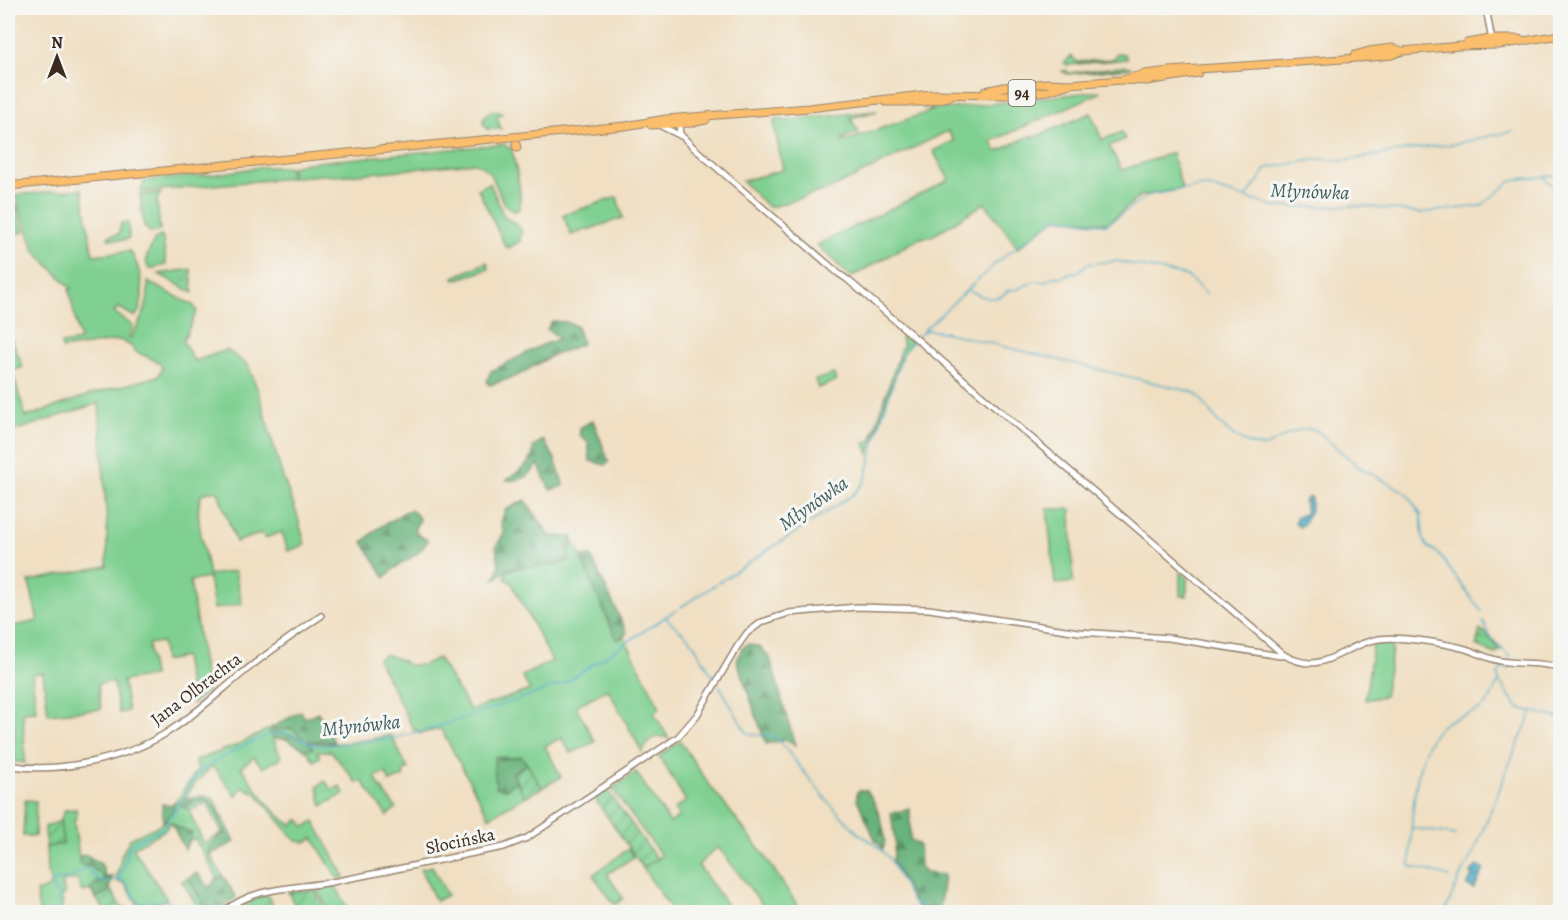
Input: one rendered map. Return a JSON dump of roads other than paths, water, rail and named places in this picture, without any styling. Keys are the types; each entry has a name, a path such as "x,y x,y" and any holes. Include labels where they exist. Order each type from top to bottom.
{"main road":[{"name":"94","path":"1460,46 1490,39 1558,36"},
{"name":"94","path":"10,185 664,123 686,118 872,102 923,102 1015,86 1122,80 1161,72 1347,57 1392,48 1402,51 1499,45 1527,39"},
{"name":"94","path":"664,123 679,124 720,116"}],"street":[{"path":"1484,46 1490,39 1486,8"},
{"path":"1490,39 1499,45"},
{"path":"682,137 679,124 686,118"},
{"path":"664,123 1284,655"},
{"name":"Słocińska","path":"223,912 241,900 262,891 332,882 515,844 534,834 678,737 697,715 736,647 747,633 762,622 789,613 857,607 929,609 1079,632 1169,638 1284,655 1303,662 1318,663 1369,642 1389,639 1448,645 1496,660 1560,668"},
{"name":"Jana Olbrachta","path":"8,765 42,768 78,765 150,742 185,720 256,662 321,616"}],"water":[{"path":"1311,498 1311,510 1303,525 1299,527 1295,522 1296,518 1306,513 1304,501"},
{"path":"1477,866 1484,869 1474,889 1467,886 1472,876 1470,873"}],"waterway":[{"path":"1246,198 1267,168 1319,159 1344,161 1454,144 1513,131"},
{"name":"Młynówka","path":"923,331 997,262 1056,217 1106,225 1149,195 1205,186 1276,207 1364,206 1419,213 1481,206 1510,182 1560,175"},
{"path":"1545,179 1560,192"},
{"path":"968,290 984,297 994,298 1008,290 1016,290 1035,281 1045,282 1053,277 1078,272 1087,264 1116,261 1187,276 1206,294"},
{"name":"Młynówka","path":"918,336 927,330 943,332 1193,392 1228,431 1256,446 1264,447 1290,433 1304,429 1317,431 1359,467 1403,491 1409,497 1421,515 1423,538 1427,546 1437,552 1481,611"},
{"name":"Młynówka","path":"681,607 854,494 865,481 881,420 904,351 913,341"},
{"name":"Młynówka","path":"563,684 676,610"},
{"path":"666,618 691,640 714,678"},
{"name":"Młynówka","path":"1483,621 1491,638 1511,658"},
{"name":"Młynówka","path":"1511,665 1509,669 1502,667 1498,675 1499,681 1518,708 1560,718"},
{"path":"1450,877 1410,866 1411,831 1419,769 1433,735 1449,721 1477,711 1486,705 1499,681"},
{"name":"Młynówka","path":"54,912 58,907 59,897 53,889 54,881 70,878 85,868 101,881 110,882 118,879 123,871 129,847 134,842 165,827 196,776 219,759 254,741 284,733 320,746 394,738 428,730 560,685"},
{"path":"719,685 745,730 749,734 776,737 829,803 859,834 874,843 890,859 912,902 932,912"},
{"path":"1445,912 1475,850 1532,712"},
{"path":"1412,828 1456,835"},
{"path":"119,880 124,880 141,903 171,902 187,912"}]}
